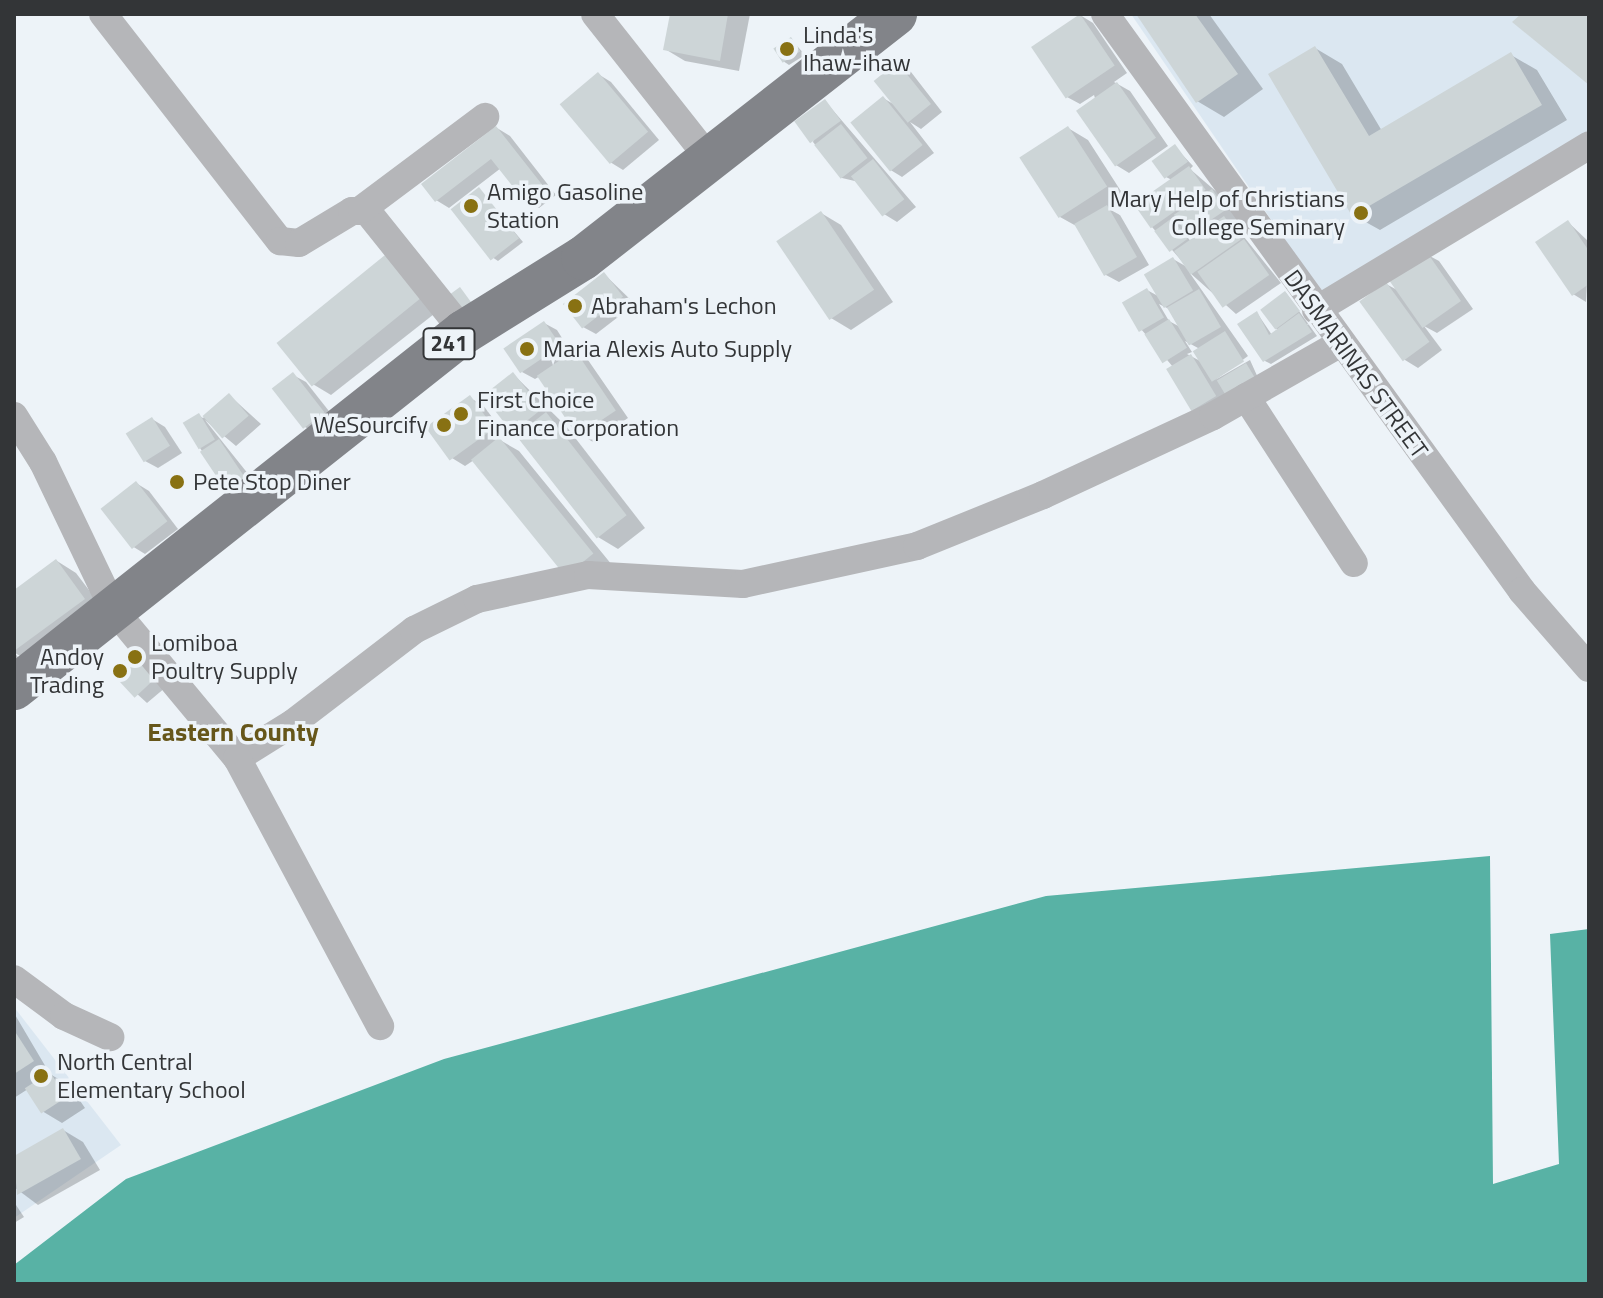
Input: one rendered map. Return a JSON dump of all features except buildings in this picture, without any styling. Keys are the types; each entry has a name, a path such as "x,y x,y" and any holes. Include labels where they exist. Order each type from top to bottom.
{"main road":[{"name":"241","path":"14,688 464,332 583,258 711,161 895,14"}],"street":[{"path":"103,14 280,241 299,243 362,209 485,117"},
{"path":"595,14 711,161"},
{"name":"DASMARINAS STREET","path":"1105,14 1339,344 1522,591 1589,668"},
{"path":"1316,310 1589,145"},
{"path":"362,209 464,332"},
{"path":"237,758 293,723 414,630 477,599 588,575 743,584 917,546 1043,495 1246,397 1339,344"},
{"path":"1246,397 1354,563"},
{"path":"14,416 43,462 114,610 237,758 380,1026"},
{"path":"14,979 64,1016 110,1037"}],"shaded area":[{"name":"Mary Help of Christians College Seminary","path":"1131,14 1589,14 1589,133 1321,293"},
{"path":"1490,856 1493,1184 1559,1164 1550,934 1589,929 1589,1284 14,1284 14,1265 126,1179 444,1059 1046,896"},
{"name":"North Central Elementary School","path":"14,1007 121,1145 14,1218"}],"place":[{"name":"Linda's Ihaw-ihaw","path":"787,49"},
{"name":"Amigo Gasoline Station","path":"471,206"},
{"name":"Mary Help of Christians College Seminary","path":"1361,213"},
{"name":"Abraham's Lechon","path":"575,306"},
{"name":"Maria Alexis Auto Supply","path":"527,349"},
{"name":"First Choice Finance Corporation","path":"461,414"},
{"name":"WeSourcify","path":"444,425"},
{"name":"Pete Stop Diner","path":"177,482"},
{"name":"Lomiboa Poultry Supply","path":"135,657"},
{"name":"Andoy Trading","path":"120,671"},
{"name":"North Central Elementary School","path":"41,1076"}],"district":[{"name":"Eastern County","path":"233,732"}]}
